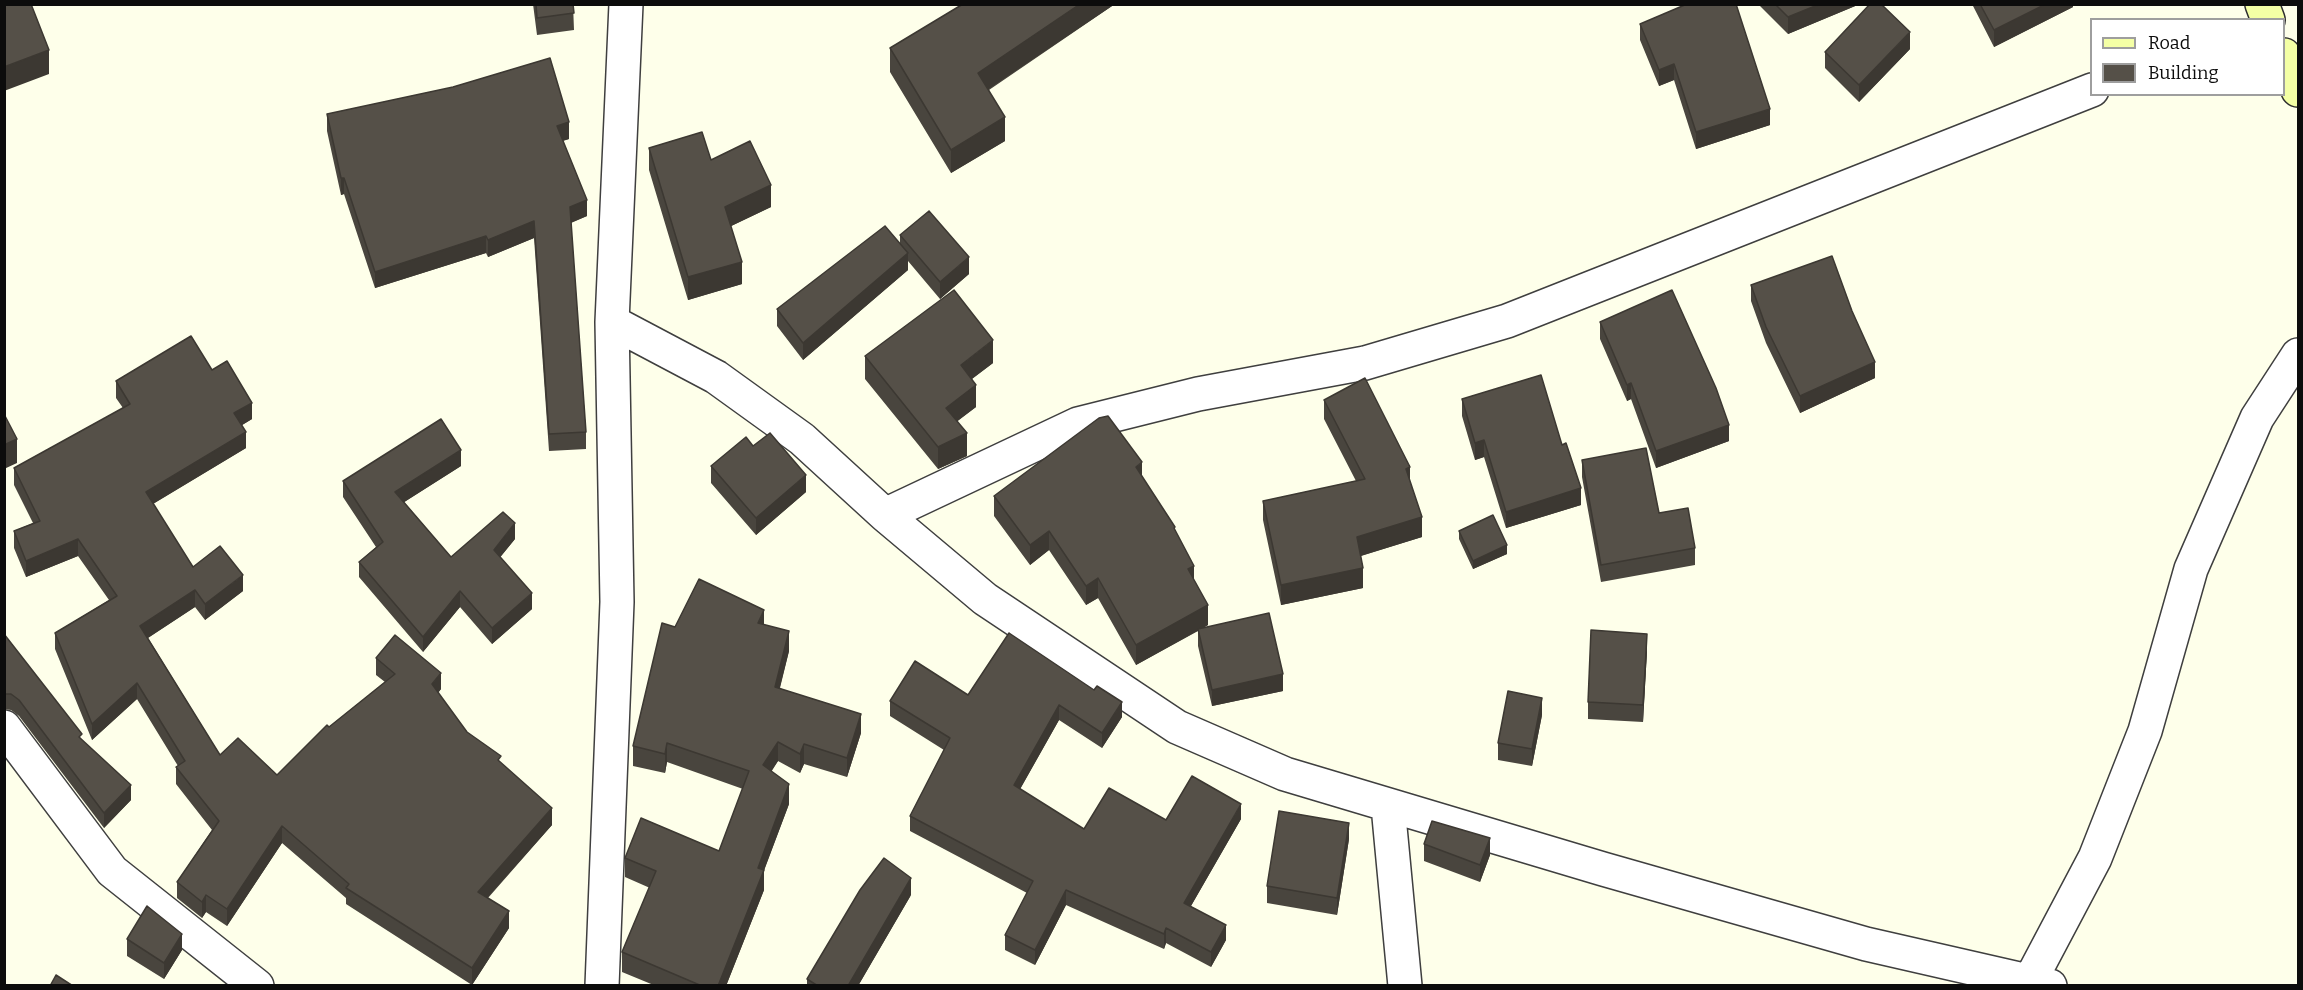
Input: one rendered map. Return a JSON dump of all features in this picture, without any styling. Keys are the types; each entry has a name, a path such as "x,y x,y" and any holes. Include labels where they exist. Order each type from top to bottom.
{"main road":[{"path":"2285,60 2298,90"}],"street":[{"path":"608,984 617,602 612,322 626,4"},
{"path":"885,515 1078,424 1198,394 1365,363 1508,321 2090,90"},
{"path":"612,322 716,377 802,440 885,515 985,599 1177,727 1286,774 1389,806 1866,944 2040,983 2095,858 2145,731 2192,569 2257,418 2298,356"},
{"path":"4,727 112,871 257,986"},
{"path":"1389,806 1405,986"}],"building":[{"path":"4,4 31,4 49,50 4,67"},
{"path":"536,4 573,4 574,13 537,18"},
{"path":"963,4 1080,4 978,73 1005,117 951,150 890,48"},
{"path":"1687,4 1736,4 1770,109 1696,132 1674,64 1659,70 1640,24"},
{"path":"1775,4 1820,4 1788,17"},
{"path":"1870,4 1881,4 1910,32 1859,85 1825,52"},
{"path":"1980,4 2046,4 1994,30"},
{"path":"550,58 569,122 557,126 587,200 570,207 586,432 549,434 534,221 488,240 486,236 375,272 344,178 341,178 327,114 453,87"},
{"path":"702,132 711,160 750,141 771,185 725,207 742,262 688,277 649,148"},
{"path":"929,211 969,257 940,282 900,235"},
{"path":"885,226 908,253 803,343 777,309"},
{"path":"1832,256 1852,311 1875,362 1800,396 1766,327 1751,285"},
{"path":"954,290 993,340 961,365 976,385 946,408 967,433 938,447 865,356"},
{"path":"1672,290 1716,388 1729,425 1656,451 1631,383 1627,385 1600,322"},
{"path":"191,336 212,370 227,361 252,403 234,413 246,432 146,492 193,567 220,546 243,575 205,604 195,590 140,626 220,755 238,738 277,775 327,725 329,727 395,674 376,658 395,635 441,673 432,684 467,732 501,756 498,760 552,808 478,892 509,911 472,968 346,888 349,884 282,826 227,909 206,895 202,902 177,882 219,821 176,767 185,761 137,683 92,724 55,633 117,596 78,539 26,561 14,531 40,521 14,468 130,404 116,381"},
{"path":"1541,375 1562,445 1566,443 1581,488 1506,512 1484,440 1475,443 1462,399"},
{"path":"1365,378 1410,467 1406,469 1422,517 1357,537 1363,568 1281,585 1263,501 1365,479 1324,400"},
{"path":"4,414 17,439 4,445"},
{"path":"1108,416 1142,462 1136,467 1175,527 1194,566 1188,569 1208,605 1136,645 1098,578 1086,586 1049,531 1030,545 994,496 1099,418"},
{"path":"441,419 461,450 395,492 451,557 503,512 515,523 494,550 532,593 492,628 460,591 423,637 359,562 383,542 343,481"},
{"path":"770,433 806,475 756,518 711,466 746,437 753,446"},
{"path":"1646,448 1659,513 1688,508 1695,548 1601,565 1582,460"},
{"path":"1493,515 1507,545 1473,561 1459,531"},
{"path":"699,579 764,610 758,623 789,631 775,687 861,714 847,758 804,744 800,754 778,742 763,765 789,784 758,868 764,870 718,986 702,986 622,952 656,871 625,858 641,818 719,851 749,771 667,743 665,754 633,746 662,623 675,627"},
{"path":"1269,613 1283,674 1212,690 1198,629"},
{"path":"1591,630 1647,634 1643,705 1588,702"},
{"path":"1009,633 1094,690 1097,686 1122,702 1102,733 1059,705 1014,785 1084,829 1109,788 1166,820 1192,776 1241,804 1184,903 1226,925 1211,952 1166,928 1164,934 1066,890 1035,950 1005,935 1033,881 910,816 950,738 890,701 915,661 968,695"},
{"path":"4,634 82,734 79,737 131,785 104,813 19,700 11,694 4,694"},
{"path":"1508,691 1542,698 1532,749 1498,743"},
{"path":"1279,811 1349,823 1337,898 1267,886"},
{"path":"1432,821 1490,838 1480,865 1424,844"},
{"path":"884,858 911,878 848,986 818,986 807,979 860,890"},
{"path":"147,906 182,934 164,963 127,939"},
{"path":"56,975 73,986 50,986"}]}
